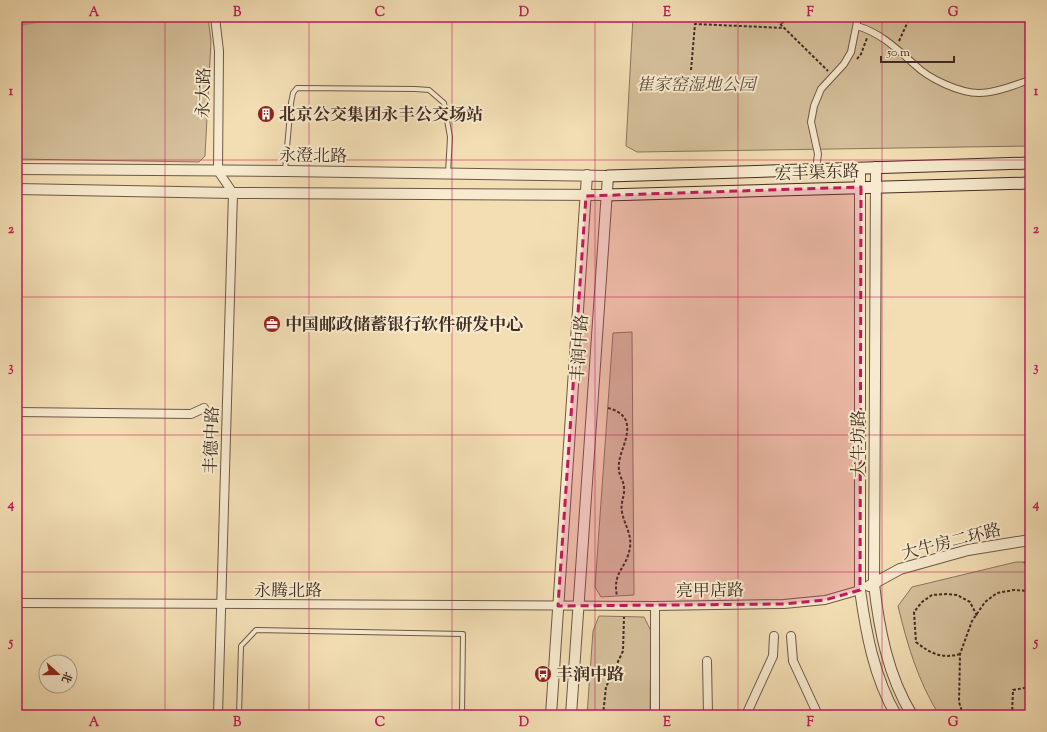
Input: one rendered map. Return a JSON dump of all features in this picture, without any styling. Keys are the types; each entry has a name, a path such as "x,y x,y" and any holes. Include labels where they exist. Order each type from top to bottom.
{"main road":[{"name":"宏丰渠东路","path":"608,176 1030,163"},
{"name":"宏丰渠东路","path":"606,195 1030,183"}],"street":[{"name":"永大路","path":"215,17 219,51 218,170"},
{"path":"816,169 818,154 811,122 821,89 844,64 851,52 858,17"},
{"path":"857,26 868,29 896,47 916,67 930,77 953,87 979,93 1030,80"},
{"name":"大牛坊路","path":"876,167 874,584 878,624 889,663 903,700 912,715"},
{"name":"大牛坊路","path":"860,168 860,590 865,627 875,667 896,715"},
{"name":"永澄北路","path":"17,169 218,170 608,176"},
{"path":"218,170 233,192"},
{"name":"丰润中路","path":"551,715 587,175"},
{"name":"丰润中路","path":"571,715 608,176"},
{"path":"17,189 586,196 606,195"},
{"name":"丰德中路","path":"218,715 233,192"},
{"path":"17,412 191,414 204,408"},
{"name":"大牛房二环路","path":"860,590 900,570 968,550 1030,540"},
{"name":"亮甲店路","path":"558,606 784,604 825,600 860,590"},
{"name":"永腾北路","path":"17,603 558,606"},
{"path":"655,606 655,715"},
{"path":"746,715 773,656 774,636"},
{"path":"791,636 793,661 818,715"},
{"path":"708,661 708,715"}],"lane":[{"path":"285,171 291,103 293,93 297,88 415,89 429,90 444,103 450,137 448,174"},
{"path":"239,715 241,646 256,630 463,634 462,715"}],"path":[{"path":"773,17 781,23 833,76"},
{"path":"781,23 793,19 794,17"},
{"path":"896,47 910,17"},
{"path":"691,70 695,24 785,28"},
{"path":"608,408 616,410 622,415 627,424 627,435 619,471 625,489 621,506 629,534 630,545 626,562 616,577 617,596"},
{"path":"1024,562 1030,567"},
{"path":"963,715 960,702 960,654 972,621 977,616 985,602 997,593 1014,590 1030,591"},
{"path":"960,654 952,657 938,656 916,642 914,612 922,602 932,595 946,594 957,595 970,602 977,616"},
{"path":"604,715 606,687 624,651 624,617"},
{"path":"1012,715 1013,690 1030,687"}],"highlighted area":[{"path":"861,187 860,590 825,600 784,604 558,606 586,196"}],"green space":[{"path":"17,17 208,17 211,41 205,156 199,162 17,159"},
{"name":"崔家窑湿地公园","path":"633,17 1030,17 1030,146 637,152 626,146"},
{"path":"632,332 634,595 601,597 595,587 613,333"},
{"path":"1016,562 1030,562 1030,715 939,715 919,676 905,634 898,606 912,587"},
{"path":"599,616 644,617 651,631 650,715 587,715 593,631"}],"waterway":[{"path":"17,22 40,17"}],"place":[{"name":"北京公交集团永丰公交场站","path":"266,114"},
{"name":"中国邮政储蓄银行软件研发中心","path":"272,324"},
{"name":"丰润中路","path":"543,674"}]}
